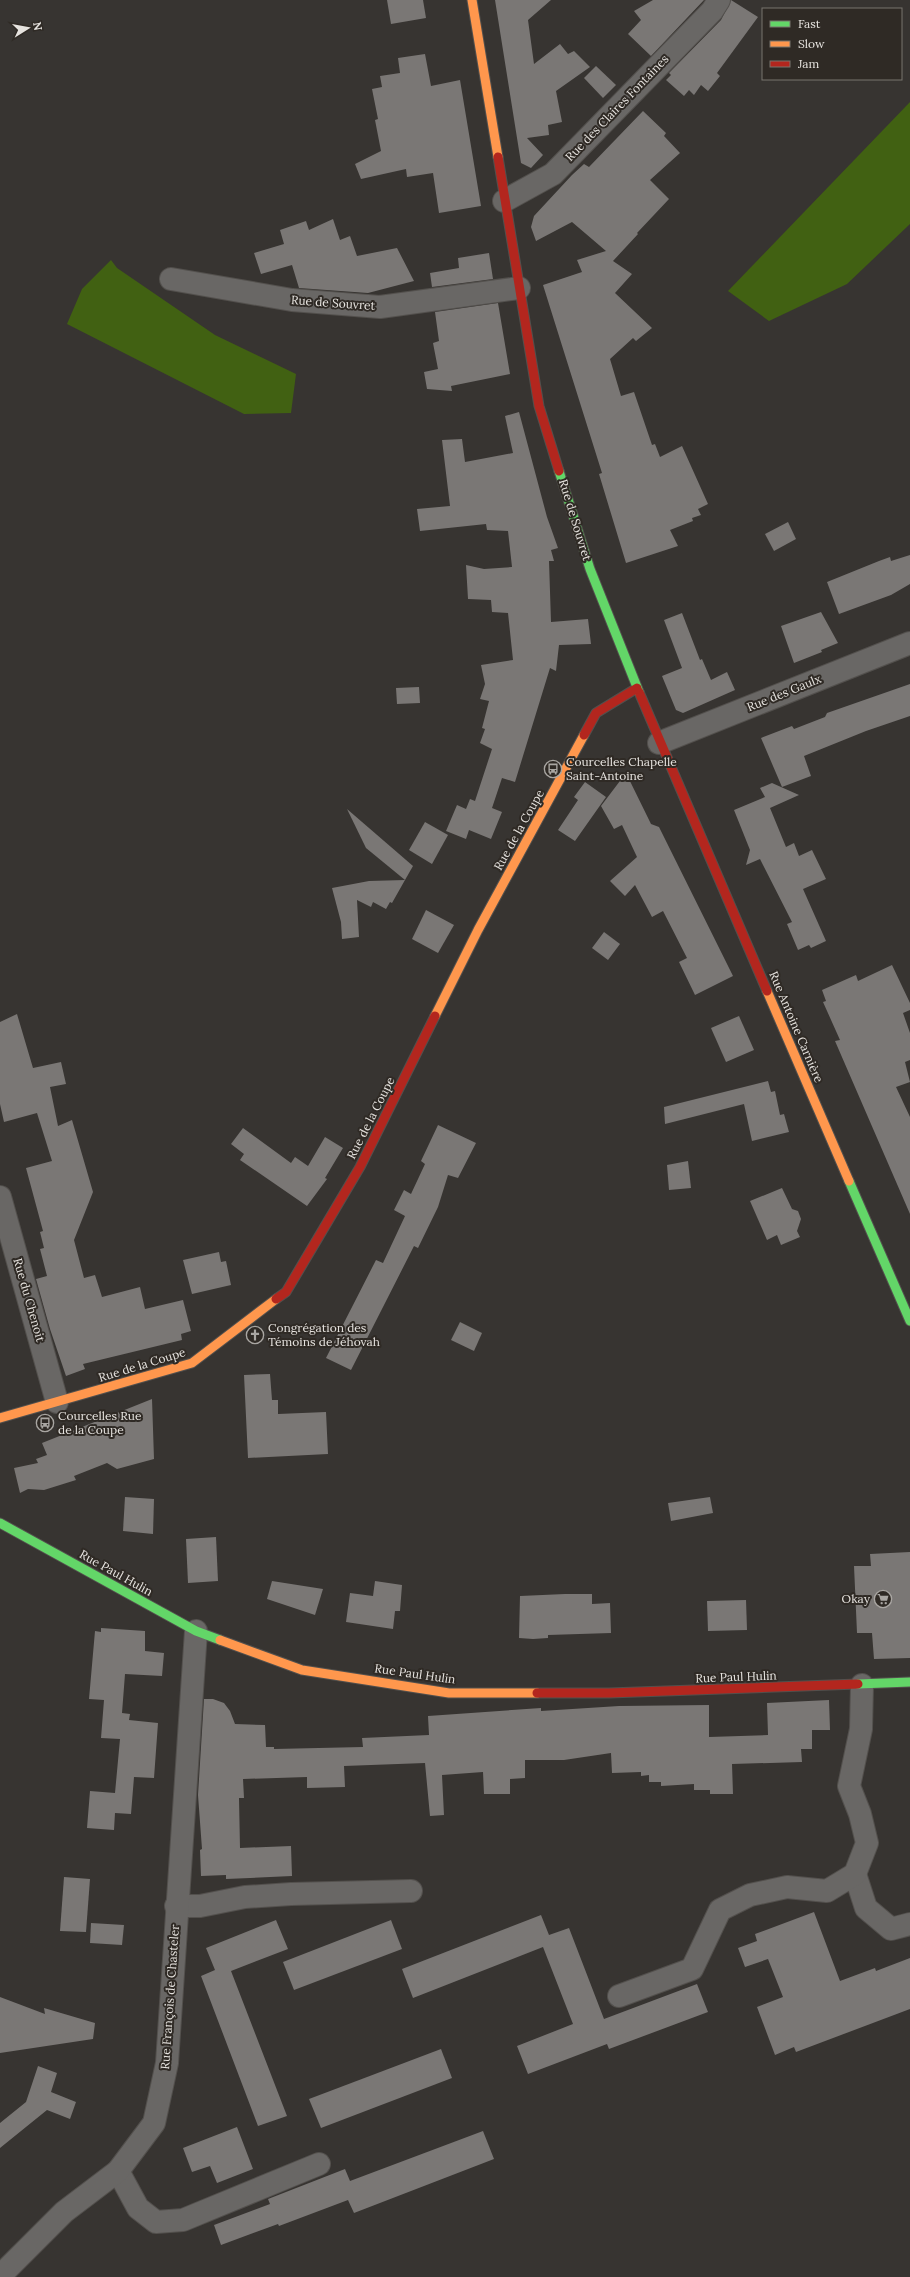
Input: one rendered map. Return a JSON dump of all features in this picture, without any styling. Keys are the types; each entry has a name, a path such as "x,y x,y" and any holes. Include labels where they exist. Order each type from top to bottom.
{"street":[{"name":"Rue de Souvret","path":"472,0 539,406 590,569 659,743"},
{"name":"Rue des Claires Fontaines","path":"504,201 552,174 712,11 719,0"},
{"name":"Rue de Souvret","path":"171,279 292,300 380,307 519,288"},
{"name":"Rue des Gaulx","path":"659,743 910,643"},
{"name":"Rue de la Coupe","path":"0,1418 192,1363 286,1292 360,1167 478,930 596,713 637,688"},
{"name":"Rue Antoine Carnière","path":"659,743 910,1321"},
{"name":"Rue du Chenoit","path":"0,1197 57,1402"},
{"name":"Rue Paul Hulin","path":"0,1523 196,1631 302,1670 449,1693 609,1693 862,1685 910,1682"},
{"name":"Rue François de Chasteler","path":"0,2276 64,2212 118,2171 154,2123 167,2063 176,1906 196,1631"},
{"path":"619,1996 692,1969 720,1910 750,1895 787,1887 827,1891 855,1874 867,1843 860,1814 849,1786 861,1729 862,1685"},
{"path":"855,1874 866,1908 891,1929 910,1924"},
{"path":"176,1906 200,1906 245,1897 290,1894 411,1891"},
{"path":"118,2171 138,2208 156,2222 183,2220 319,2164"}],"green space":[{"path":"910,102 910,224 847,284 769,321 728,291"},
{"path":"111,260 117,268 215,335 296,374 291,413 244,414 67,324 82,289"}],"building":[{"path":"387,0 423,0 426,18 391,24"},
{"path":"495,0 551,0 528,20 534,64 560,44 568,54 574,51 590,67 556,91 562,122 548,125 549,135 527,138 543,155 531,168 521,163"},
{"path":"653,0 704,0 651,56 628,34 641,20 634,11"},
{"path":"731,0 758,17 717,73 720,76 708,91 701,85 694,95 689,90 684,96 666,80 671,75 669,73 721,20"},
{"path":"425,54 431,86 460,80 481,206 439,213 433,173 407,177 406,169 361,179 355,164 381,151 375,120 378,119 372,89 382,87 380,76 400,73 398,58"},
{"path":"596,66 616,85 603,98 584,78"},
{"path":"643,111 666,133 664,136 680,153 650,180 669,199 613,261 632,274 615,293 652,328 636,341 633,338 610,359 621,396 634,392 652,445 655,444 660,457 682,446 708,504 698,509 701,515 692,518 693,521 670,530 678,546 626,563 599,474 602,473 543,285 582,272 577,260 606,251 572,222 536,241 531,227 534,216 572,175 584,164 589,167"},
{"path":"333,219 340,240 350,236 357,256 397,248 414,281 368,293 299,288 292,265 261,274 254,253 284,244 280,230 306,221 309,230"},
{"path":"489,253 493,279 432,287 430,273 459,268 458,258"},
{"path":"498,303 510,374 451,386 452,391 427,389 424,372 438,369 433,343 439,341 435,312"},
{"path":"519,412 547,517 558,548 551,550 554,561 549,561 551,622 588,619 591,644 559,645 556,671 550,668 515,782 502,778 492,808 502,812 491,839 469,830 466,839 446,831 457,805 466,809 470,799 475,801 492,749 480,743 485,729 482,728 489,701 480,699 485,684 481,665 513,660 508,613 492,612 491,600 468,599 466,565 484,569 512,567 508,531 487,530 486,524 420,531 417,509 450,506 442,440 462,439 465,462 513,453 505,416"},
{"path":"788,522 796,539 774,551 765,534"},
{"path":"910,555 910,584 891,595 839,614 827,582 890,557 891,561"},
{"path":"821,612 838,643 821,650 822,652 794,663 781,626"},
{"path":"682,613 700,660 702,659 711,680 727,672 735,690 683,713 676,710 662,676 682,668 664,620"},
{"path":"910,684 910,716 866,731 804,756 811,776 782,787 761,738 792,726 794,729 825,717 827,713"},
{"path":"419,687 420,703 397,704 396,688"},
{"path":"626,773 651,824 659,827 733,976 695,995 679,962 687,958 663,911 652,917 635,885 625,896 610,881 637,857 622,825 614,829 601,806"},
{"path":"585,782 606,797 575,841 558,830 578,800 574,797"},
{"path":"772,783 799,795 770,808 786,847 794,843 799,856 812,850 826,879 803,889 826,941 811,948 809,945 798,950 787,924 792,922 760,859 746,865 750,850 734,810 765,797 760,788"},
{"path":"347,809 413,866 405,880 366,848"},
{"path":"425,822 448,835 432,864 409,850"},
{"path":"405,880 392,903 390,902 386,909 373,902 371,907 357,900 359,937 342,939 341,922 332,888 369,881"},
{"path":"426,910 454,925 438,953 412,939"},
{"path":"604,932 620,944 608,960 592,948"},
{"path":"892,965 910,1003 910,1010 903,1013 910,1033 910,1060 905,1062 910,1082 896,1087 910,1117 910,1214 835,1041 840,1040 823,1002 826,1001 822,990 856,975 858,981"},
{"path":"17,1014 33,1068 61,1062 66,1084 50,1087 58,1126 72,1120 93,1192 74,1240 84,1278 95,1275 102,1297 140,1287 145,1309 183,1300 191,1331 181,1334 182,1340 83,1364 85,1369 66,1376 50,1329 36,1279 47,1276 40,1249 44,1248 40,1232 43,1231 26,1168 52,1161 37,1113 4,1122 0,1104 0,1022"},
{"path":"739,1016 754,1050 726,1062 711,1028"},
{"path":"768,1081 771,1092 775,1091 780,1115 784,1114 789,1132 752,1141 744,1104 665,1124 664,1107"},
{"path":"438,1125 476,1143 458,1178 448,1175 438,1207 418,1248 414,1246 351,1370 326,1358 376,1260 383,1263 405,1216 394,1210 404,1190 411,1194 425,1164 421,1161"},
{"path":"243,1128 291,1163 295,1157 308,1166 325,1137 343,1148 325,1178 327,1179 307,1206 240,1160 244,1154 231,1144"},
{"path":"688,1161 691,1188 669,1190 667,1165"},
{"path":"782,1188 792,1209 798,1211 801,1219 797,1231 800,1237 781,1245 777,1235 767,1240 750,1201"},
{"path":"219,1252 221,1262 226,1261 231,1285 192,1294 183,1260"},
{"path":"460,1322 482,1333 474,1351 451,1340"},
{"path":"270,1374 272,1400 278,1400 278,1414 326,1412 328,1454 248,1458 244,1375"},
{"path":"152,1399 154,1459 117,1469 107,1463 74,1476 76,1480 44,1490 28,1489 20,1493 14,1468 38,1463 36,1459 47,1455 42,1443"},
{"path":"125,1497 154,1499 153,1534 123,1531"},
{"path":"710,1497 713,1513 671,1521 668,1503"},
{"path":"216,1537 218,1581 188,1583 186,1539"},
{"name":"Okay","path":"910,1552 910,1658 874,1659 872,1633 857,1633 854,1566 871,1566 870,1554"},
{"path":"272,1581 323,1589 315,1615 267,1599"},
{"path":"375,1581 402,1585 400,1611 395,1611 393,1629 346,1622 350,1593 373,1596"},
{"path":"592,1594 592,1604 610,1603 611,1633 548,1635 548,1638 533,1639 519,1638 520,1596"},
{"path":"746,1600 747,1630 708,1631 707,1601"},
{"path":"101,1628 145,1631 145,1651 164,1653 162,1676 125,1674 122,1713 130,1714 129,1720 158,1723 154,1778 134,1777 131,1814 115,1813 114,1830 87,1828 90,1791 115,1793 120,1739 101,1738 104,1700 89,1699 95,1631 101,1632"},
{"path":"204,1699 213,1699 224,1703 230,1711 235,1724 265,1725 266,1747 274,1747 274,1749 363,1747 362,1738 429,1735 428,1716 541,1708 541,1711 619,1706 709,1705 709,1737 768,1735 767,1703 829,1700 830,1730 812,1730 812,1749 801,1749 802,1762 732,1764 733,1794 710,1794 710,1790 694,1790 694,1784 661,1786 661,1782 649,1782 649,1775 641,1776 641,1772 612,1773 611,1753 564,1760 525,1760 525,1778 510,1779 510,1794 484,1794 483,1772 442,1775 444,1815 430,1816 425,1763 344,1766 345,1787 307,1788 307,1777 243,1779 244,1798 239,1798 240,1848 291,1846 292,1876 226,1879 226,1875 201,1876 200,1850 202,1849 198,1795"},
{"path":"64,1877 90,1879 86,1932 60,1931"},
{"path":"814,1912 840,1981 875,1968 876,1971 910,1958 910,2009 796,2052 794,2047 775,2055 757,2007 783,1997 768,1959 745,1967 738,1948 757,1941 755,1934"},
{"path":"541,1915 549,1935 569,1928 604,2019 697,1984 708,2012 609,2049 607,2044 528,2074 517,2046 573,2024 543,1947 413,1998 402,1969"},
{"path":"276,1920 288,1949 231,1971 287,2116 258,2126 201,1976 215,1970 206,1948"},
{"path":"391,1920 402,1949 294,1990 283,1962"},
{"path":"91,1923 124,1925 122,1945 90,1943"},
{"path":"0,1997 45,2014 44,2008 95,2023 93,2039 0,2053"},
{"path":"441,2049 452,2078 321,2128 309,2099"},
{"path":"38,2066 57,2073 51,2092 76,2102 70,2119 47,2110 0,2148 0,2123 26,2102"},
{"path":"237,2127 253,2169 217,2183 210,2166 192,2172 183,2148"},
{"path":"483,2131 494,2159 354,2213 348,2200 279,2226 278,2224 221,2245 214,2225 270,2204 268,2199 345,2169 350,2181"}],"traffic: fast":[{"path":"559,471 590,569 639,692"},
{"path":"849,1181 910,1321"},
{"path":"0,1523 196,1631 220,1640"},
{"path":"858,1684 910,1682"}],"traffic: slow":[{"path":"472,0 498,157"},
{"path":"435,1016 478,930 584,735"},
{"path":"767,991 849,1181"},
{"path":"0,1418 192,1363 276,1299"},
{"path":"220,1640 302,1670 449,1693 537,1693"}],"traffic: jam":[{"path":"498,157 539,406 559,471"},
{"path":"584,735 596,713 637,688"},
{"path":"639,692 767,991"},
{"path":"276,1299 286,1292 360,1167 435,1016"},
{"path":"537,1693 609,1693 858,1684"}],"place":[{"name":"Courcelles Chapelle Saint-Antoine","path":"553,769"},
{"name":"Congrégation des Témoins de Jéhovah","path":"255,1335"},
{"name":"Courcelles Rue de la Coupe","path":"45,1423"},
{"name":"Okay","path":"883,1599"}]}
